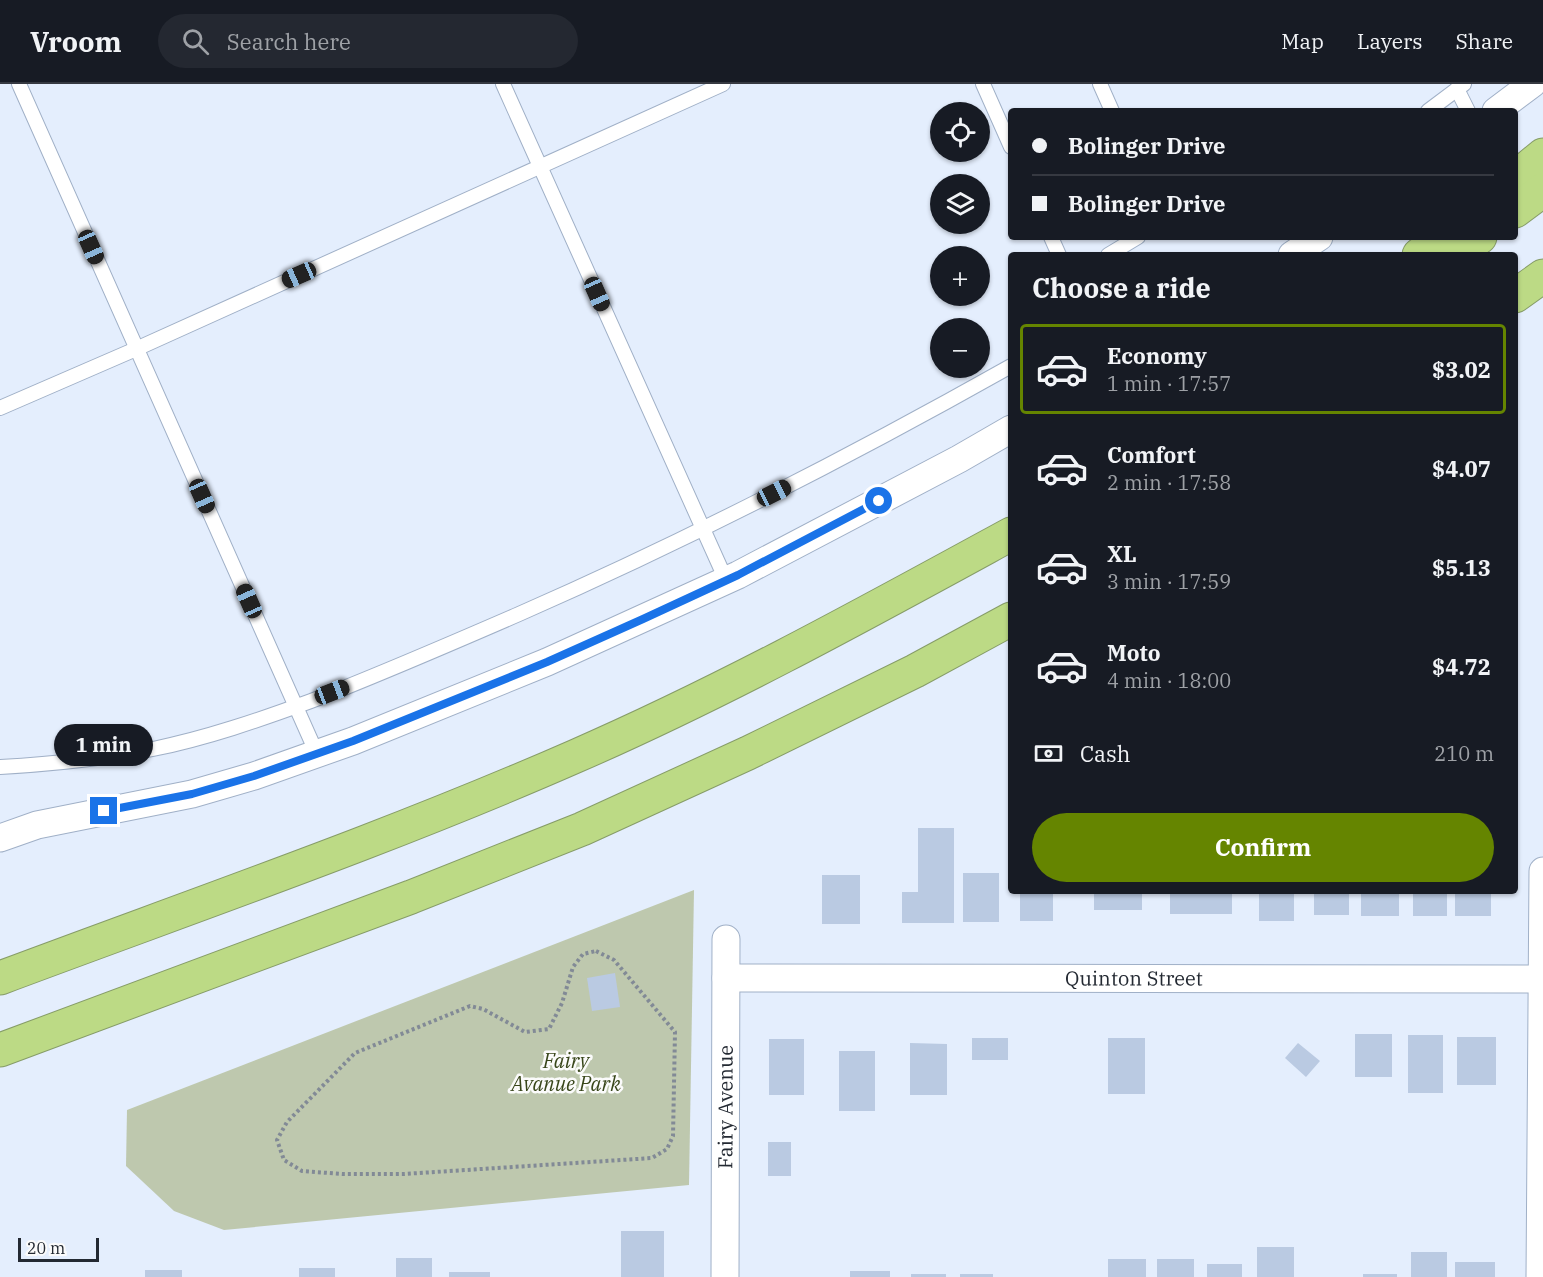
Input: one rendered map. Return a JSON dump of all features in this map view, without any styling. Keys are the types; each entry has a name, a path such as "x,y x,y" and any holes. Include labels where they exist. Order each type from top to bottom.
{"highway":[{"path":"1518,176 1543,155"},
{"path":"1518,209 1543,190"},
{"path":"1423,252 1438,240"},
{"path":"1459,252 1476,240"},
{"path":"1518,294 1543,276"},
{"path":"0,978 462,804 577,756 783,658 1008,536"},
{"path":"0,1050 411,897 582,830 748,753 915,671 1008,621"}],"street":[{"path":"1500,108 1532,84"},
{"path":"1296,252 1314,240"},
{"path":"0,838 37,825 192,794 254,776 317,754 547,662 726,580 959,459 1008,431"},
{"path":"0,825 37,825"},
{"path":"1540,1277 1543,871"},
{"name":"Fairy Avenue","path":"725,1277 726,939"},
{"name":"Quinton Street","path":"726,978 1542,979"}],"lane":[{"path":"19,84 317,754"},
{"path":"503,84 726,580"},
{"path":"0,408 723,84"},
{"path":"983,84 1008,140"},
{"path":"1100,84 1111,108"},
{"path":"1432,108 1461,87 1467,108"},
{"path":"1113,252 1133,240"},
{"path":"0,767 70,762 154,749 238,727 372,677 502,622 638,560 830,465 1008,368"}],"path":[{"path":"596,951 614,960 675,1032 673,1136 667,1149 652,1158 404,1174 342,1174 302,1171 284,1160 278,1140 287,1122 355,1053 365,1048 470,1006 483,1010 525,1032 549,1029 562,1003 573,967 583,954 596,951"}],"green space":[{"name":"Fairy Avanue Park","path":"694,890 689,1185 224,1230 174,1211 126,1166 127,1110"}],"building":[{"path":"918,828 954,828 954,923 902,923 902,892 918,892"},
{"path":"963,873 999,873 999,922 963,922"},
{"path":"822,875 860,875 860,924 822,924"},
{"path":"1020,894 1053,894 1053,921 1020,921"},
{"path":"1094,894 1142,894 1142,910 1094,910"},
{"path":"1170,894 1232,894 1232,914 1170,914"},
{"path":"1259,894 1294,894 1294,921 1259,921"},
{"path":"1314,894 1349,894 1349,915 1314,915"},
{"path":"1361,894 1399,894 1399,916 1361,916"},
{"path":"1413,894 1447,894 1447,916 1413,916"},
{"path":"1455,894 1491,894 1491,916 1455,916"},
{"path":"615,973 620,1007 592,1011 587,978"},
{"path":"1355,1034 1392,1034 1392,1077 1355,1077"},
{"path":"1408,1035 1443,1035 1443,1093 1408,1093"},
{"path":"1457,1037 1496,1037 1496,1085 1457,1085"},
{"path":"972,1038 1008,1038 1008,1060 972,1060"},
{"path":"1108,1038 1145,1038 1145,1094 1108,1094"},
{"path":"769,1039 804,1039 804,1095 769,1095"},
{"path":"910,1043 947,1044 947,1095 910,1095"},
{"path":"1298,1043 1320,1061 1306,1077 1285,1058"},
{"path":"839,1051 875,1051 875,1111 839,1111"},
{"path":"768,1142 791,1142 791,1176 768,1176"},
{"path":"621,1231 664,1231 664,1277 621,1277"},
{"path":"1257,1247 1294,1247 1294,1277 1257,1277"},
{"path":"1411,1252 1447,1252 1447,1277 1411,1277"},
{"path":"396,1258 432,1258 432,1277 396,1277"},
{"path":"1108,1259 1146,1259 1146,1277 1108,1277"},
{"path":"1157,1259 1194,1259 1194,1277 1157,1277"},
{"path":"1455,1262 1495,1262 1495,1277 1455,1277"},
{"path":"1207,1264 1242,1264 1242,1277 1207,1277"},
{"path":"299,1268 335,1268 335,1277 299,1277"},
{"path":"145,1270 182,1270 182,1277 145,1277"},
{"path":"850,1271 890,1271 890,1277 850,1277"},
{"path":"449,1272 490,1272 490,1277 449,1277"},
{"path":"911,1274 946,1274 946,1277 911,1277"},
{"path":"960,1274 993,1274 993,1277 960,1277"},
{"path":"1363,1274 1397,1274 1397,1277 1363,1277"}],"route":[{"path":"104,811 192,794 254,776 353,741 547,662 643,619 738,575 879,501"}]}
